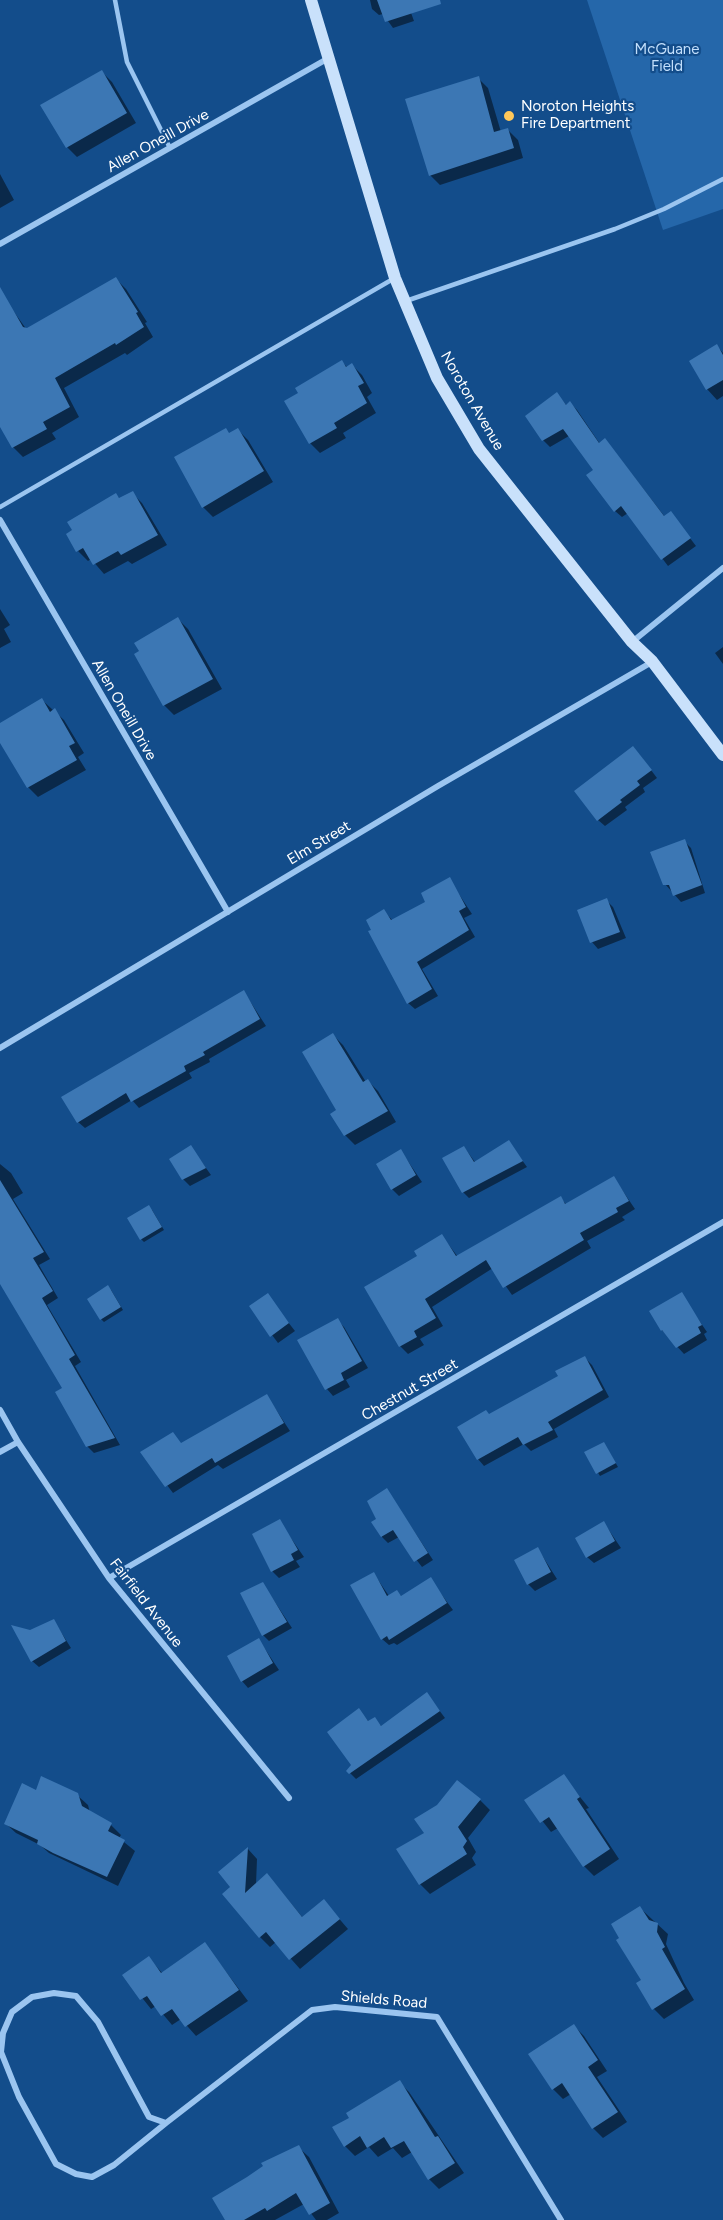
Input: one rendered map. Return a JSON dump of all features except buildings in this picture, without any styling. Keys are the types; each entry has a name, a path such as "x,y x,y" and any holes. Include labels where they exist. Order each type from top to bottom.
{"main road":[{"name":"Noroton Avenue","path":"311,0 327,60 395,278 437,378 479,449 632,642 652,662 723,755"}],"street":[{"name":"Allen Oneill Drive","path":"0,244 327,60"},
{"name":"Allen Oneill Drive","path":"0,520 228,912"},
{"path":"632,642 723,568"},
{"name":"Elm Street","path":"0,1048 652,662"},
{"name":"Chestnut Street","path":"109,1578 723,1222"},
{"name":"Fairfield Avenue","path":"0,1410 18,1442 109,1578 290,1798"},
{"path":"0,1452 18,1442"},
{"name":"Shields Road","path":"166,2123 148,2117 98,2022 76,1996 54,1993 32,1997 12,2012 3,2033 1,2052 19,2097 56,2164 76,2174 92,2177 114,2165 312,2010 334,2007 437,2017 561,2220"}],"lane":[{"path":"115,0 127,62 170,148"},
{"path":"404,302 615,230 664,209 723,179"},
{"path":"0,507 395,278"}],"green space":[{"name":"McGuane Field","path":"587,0 723,0 723,209 663,230"}],"place":[{"name":"Noroton Heights Fire Department","path":"509,116"}]}
